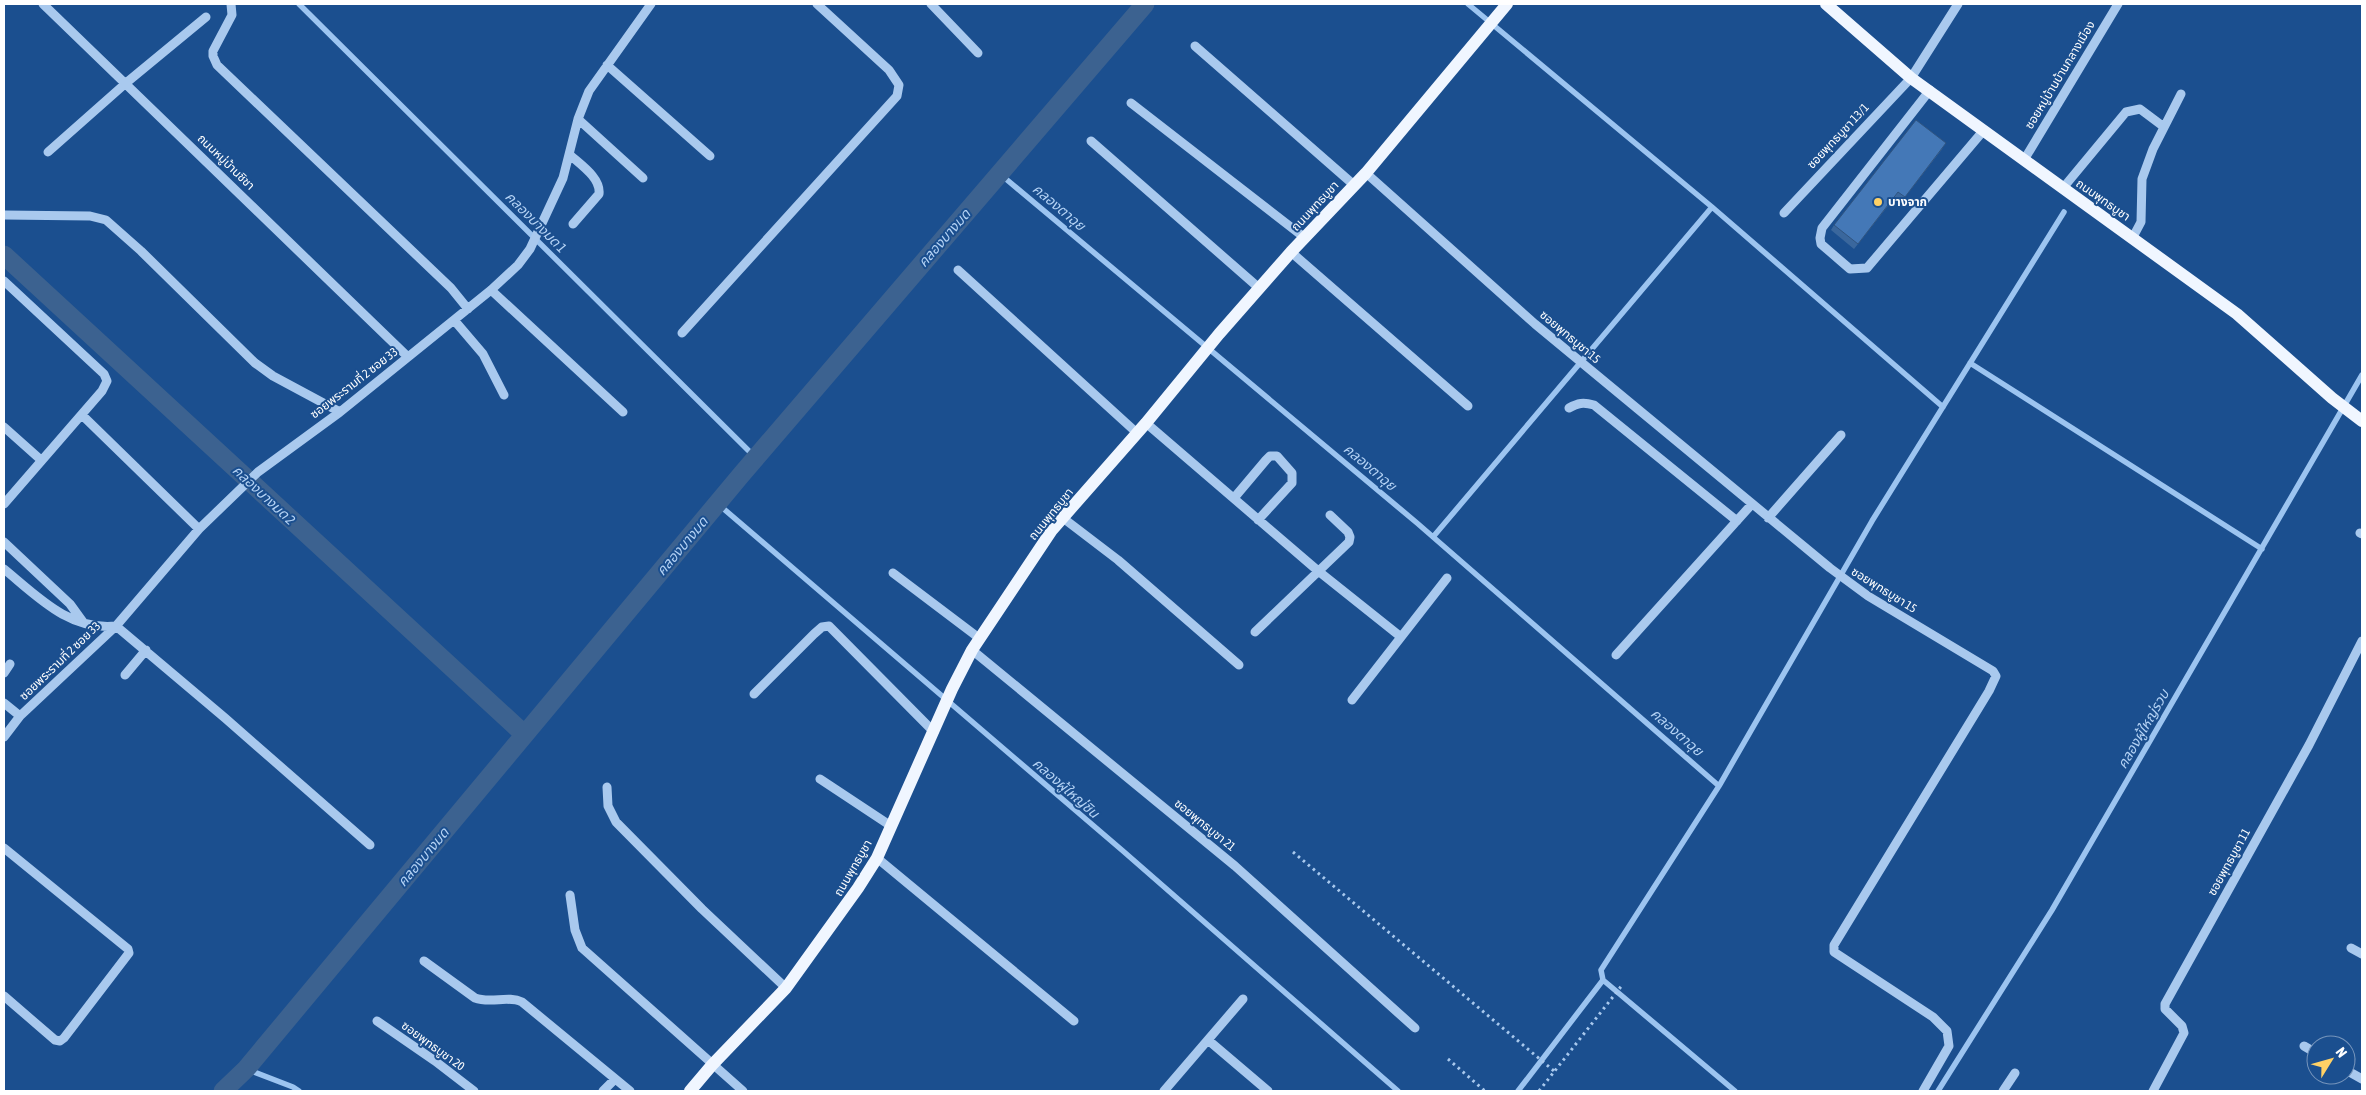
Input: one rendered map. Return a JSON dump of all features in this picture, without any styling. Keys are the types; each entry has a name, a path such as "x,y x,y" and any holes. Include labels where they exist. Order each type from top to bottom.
{"main road":[{"name":"ถนนพุทธบูชา","path":"690,1091 712,1065 786,988 839,917 877,858 952,689 972,650 1052,530 1146,423 1198,358 1259,288 1366,173 1507,4"},
{"name":"ถนนพุทธบูชา","path":"1826,4 1911,78 2237,314 2332,398 2358,418"}],"street":[{"name":"ถนนหมู่บ้านชิชา","path":"43,4 391,338 408,357"},
{"path":"231,4 232,15 213,51 213,56 218,64 450,288 468,309"},
{"name":"ซอยพระรามที่ 2 ซอย 33","path":"4,737 20,716 116,626 199,529 258,472 340,412 468,309 518,265 530,249 563,178 578,119 589,91 651,4"},
{"path":"682,333 897,96 899,85 889,70 817,4"},
{"path":"931,4 978,53"},
{"name":"ซอยพุทธบูชา 13/1","path":"1784,212 1911,78 1958,4"},
{"name":"ซอยหมู่บ้านบ้านกลางเมือง","path":"2024,160 2118,4"},
{"path":"48,152 126,83 206,17"},
{"path":"1195,46 1354,185"},
{"path":"608,65 710,156"},
{"path":"1930,90 1822,228 1821,244 1850,269 1867,268 1984,130"},
{"path":"2132,237 2141,222 2142,179 2180,94"},
{"path":"1131,103 1305,238"},
{"path":"2062,188 2126,112 2140,109 2164,127"},
{"path":"578,119 643,178"},
{"path":"1091,141 1259,288"},
{"path":"570,155 596,181 600,188 599,194 572,224"},
{"name":"ซอยพุทธบูชา 15","path":"1366,173 1534,324 1845,580 1993,671 1996,676 1989,691 1834,945 1834,952 1933,1017 1947,1031 1949,1046 1923,1091"},
{"path":"4,215 90,216 106,220 141,251 254,363 273,376 340,412"},
{"path":"1291,252 1468,406"},
{"path":"958,270 1137,433"},
{"path":"4,281 106,378 106,385 82,415 4,504"},
{"path":"491,290 623,412"},
{"path":"454,320 483,354 504,395"},
{"path":"1569,408 1578,403 1586,402 1594,406 1736,521"},
{"path":"82,415 199,529"},
{"path":"1146,423 1317,570 1401,637"},
{"path":"4,426 41,460"},
{"path":"1768,518 1841,436"},
{"path":"1234,498 1270,456 1277,456 1292,473 1292,483 1258,520"},
{"path":"1616,655 1752,504"},
{"path":"1255,632 1317,570 1349,542 1348,532 1330,515"},
{"path":"1063,518 1118,560 1239,665"},
{"path":"4,542 70,604 84,622"},
{"path":"4,569 62,616 99,628 116,626 370,845"},
{"path":"893,573 980,638"},
{"path":"1352,700 1447,578"},
{"path":"754,694 814,634 822,627 829,626 934,732"},
{"name":"ซอยพุทธบูชา 11","path":"2153,1091 2184,1033 2182,1026 2164,1009 2165,1004 2309,745 2362,640"},
{"path":"125,674 146,650"},
{"name":"ซอยพุทธบูชา 21","path":"972,650 1236,866 1416,1028"},
{"path":"4,673 10,664"},
{"path":"4,703 20,716"},
{"path":"820,779 890,826"},
{"path":"607,787 608,806 616,822 702,909 786,988"},
{"path":"4,848 128,949 129,954 60,1041 55,1040 4,996"},
{"path":"877,858 1074,1021"},
{"path":"570,894 574,930 582,948 743,1091"},
{"path":"2351,948 2362,954"},
{"path":"424,961 475,998 484,1002 514,998 522,1002 630,1091"},
{"path":"1164,1091 1243,999"},
{"name":"ซอยพุทธบูชา 20","path":"377,1021 436,1061 474,1091"},
{"path":"1208,1040 1268,1091"},
{"path":"2003,1091 2015,1073"},
{"path":"603,1091 615,1079"}],"path":[{"path":"1293,852 1554,1071"},
{"path":"1539,1091 1623,984"},
{"path":"1448,1058 1485,1091"}],"building":[{"path":"1916,120 1946,143 1905,197 1898,192 1858,244 1834,225"}],"waterway":[{"name":"คลองบางมด 1","path":"299,4 756,458"},
{"name":"คลองบางมด","path":"223,1091 246,1069 741,475 1145,4"},
{"path":"1468,4 1712,207 1943,407"},
{"name":"คลองตาฉุย","path":"1000,174 1417,523 1719,786"},
{"path":"1433,537 1712,207"},
{"path":"1735,1091 1603,980 1601,970 1719,786 1872,521 2064,212"},
{"name":"คลองบางมด 2","path":"4,255 524,734"},
{"path":"1970,363 2262,549"},
{"name":"คลองผู้ใหญ่รวบ","path":"1938,1091 2052,910 2362,375"},
{"name":"คลองผู้ใหญ่ชิน","path":"718,504 1123,851 1398,1091"},
{"path":"1518,1091 1603,980"},
{"path":"246,1069 299,1091"}],"place":[{"name":"บางจาก","path":"1878,202"}]}
